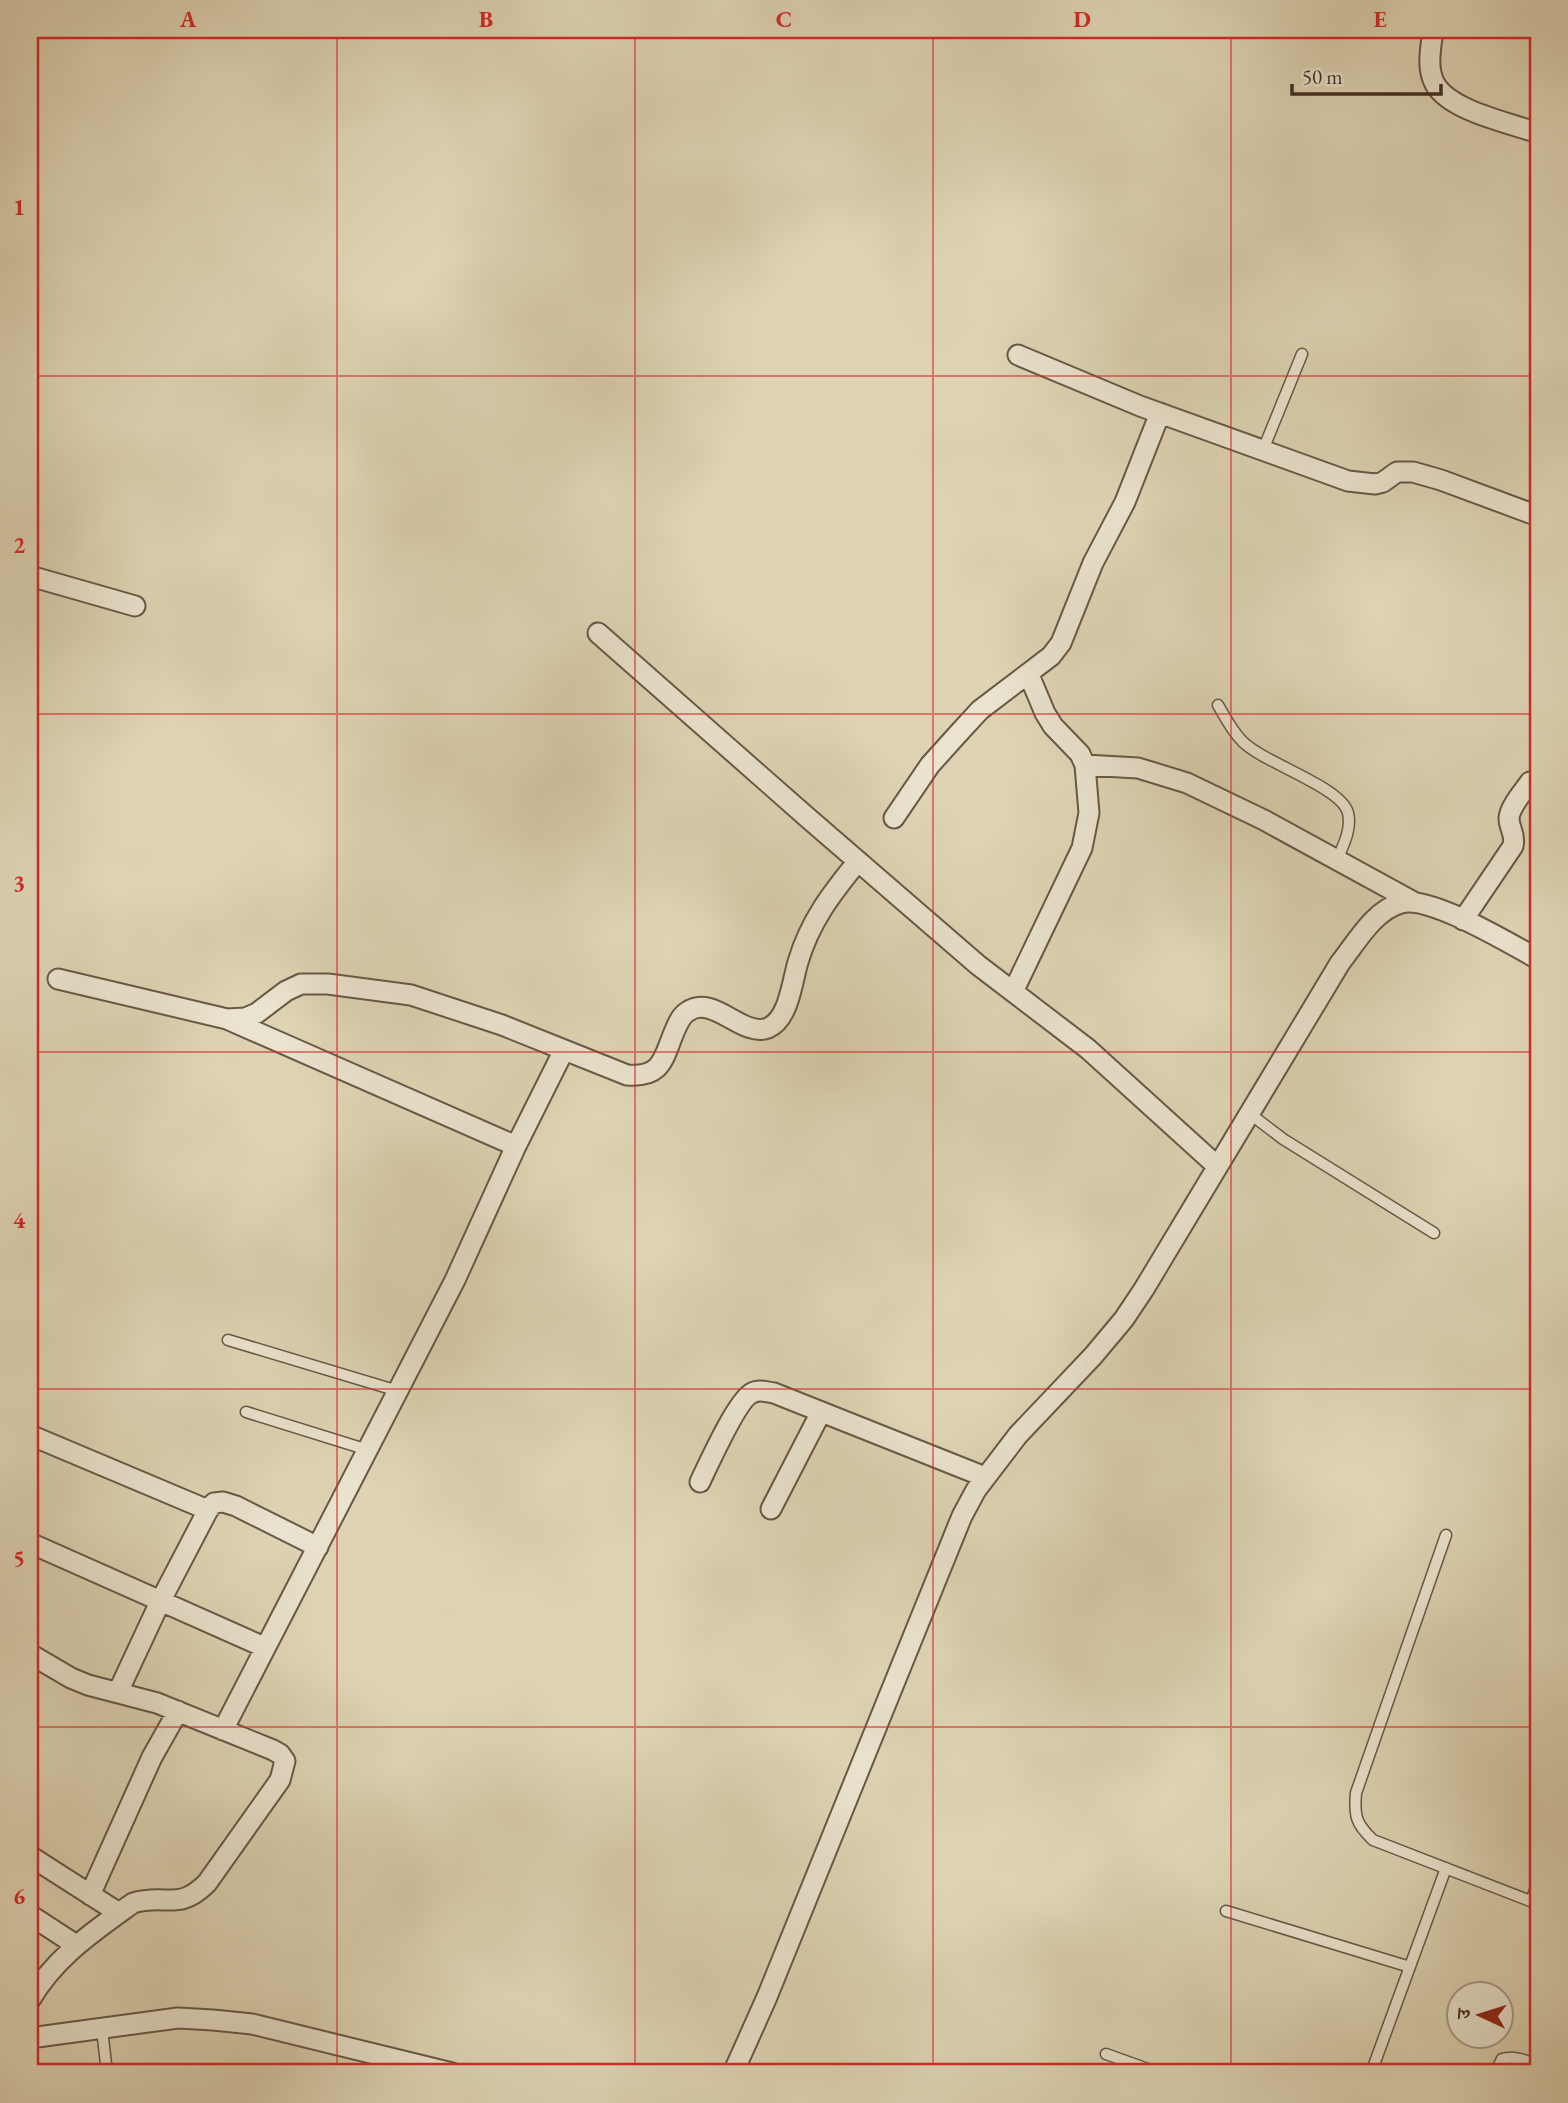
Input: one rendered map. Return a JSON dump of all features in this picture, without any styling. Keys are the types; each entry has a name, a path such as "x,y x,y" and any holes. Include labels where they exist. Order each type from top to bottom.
{"street":[{"path":"1433,30 1430,71 1435,85 1445,95 1458,105 1538,133"},
{"path":"1018,355 1160,413 1348,481 1365,484 1383,482 1397,472 1413,472 1538,516"},
{"path":"894,818 930,765 980,710 1051,656 1066,633 1093,563 1125,502 1160,413"},
{"path":"30,576 135,606"},
{"path":"598,633 858,861 1013,992 1088,1049 1217,1166"},
{"path":"1013,992 1082,848 1089,813 1085,765 1080,754 1053,726 1029,675"},
{"path":"1085,765 1138,768 1187,783 1264,820 1412,901 1463,920 1538,959"},
{"path":"1463,920 1513,846 1515,835 1509,821 1510,813 1530,782"},
{"path":"226,1019 245,1018 257,1013 286,991 301,984 328,984 411,995 502,1025 627,1075 641,1076 652,1073 659,1065 679,1021 686,1012 694,1009 717,1011 750,1027 763,1030 775,1025 785,1006 808,931 822,905 858,861"},
{"path":"733,2073 845,1808 962,1516 985,1477 1018,1435 1124,1319 1340,963 1384,912 1399,903 1412,901"},
{"path":"58,979 226,1019 516,1146"},
{"path":"223,1730 455,1280 516,1146 564,1050"},
{"path":"699,1482 739,1407 753,1392 774,1393 985,1477"},
{"path":"771,1509 821,1412"},
{"path":"30,1435 208,1510"},
{"path":"118,1692 160,1602 214,1503 223,1502 318,1547"},
{"path":"30,1543 264,1647"},
{"path":"30,1654 71,1678 102,1690 132,1695 178,1711 280,1754 285,1761 280,1780 207,1883 195,1895 175,1901 145,1900 133,1903 76,1945 50,1970 30,2000"},
{"path":"90,1895 141,1779 178,1711"},
{"path":"30,1856 119,1913"},
{"path":"30,1916 76,1945"},
{"path":"30,2038 178,2018 252,2024 452,2073"}],"lane":[{"path":"1263,450 1302,354"},
{"path":"1218,705 1242,742 1258,754 1313,783 1340,801 1348,810 1347,834 1337,860"},
{"path":"1248,1113 1283,1139 1434,1233"},
{"path":"228,1340 398,1391"},
{"path":"246,1412 368,1450"},
{"path":"1446,1535 1356,1793 1354,1811 1361,1828 1373,1840 1535,1902 1538,1882"},
{"path":"1371,2073 1446,1868"},
{"path":"1226,1911 1410,1967"},
{"path":"102,2029 107,2073"},
{"path":"1107,2054 1158,2073"},
{"path":"1495,2073 1502,2059 1509,2057 1538,2066"}]}
